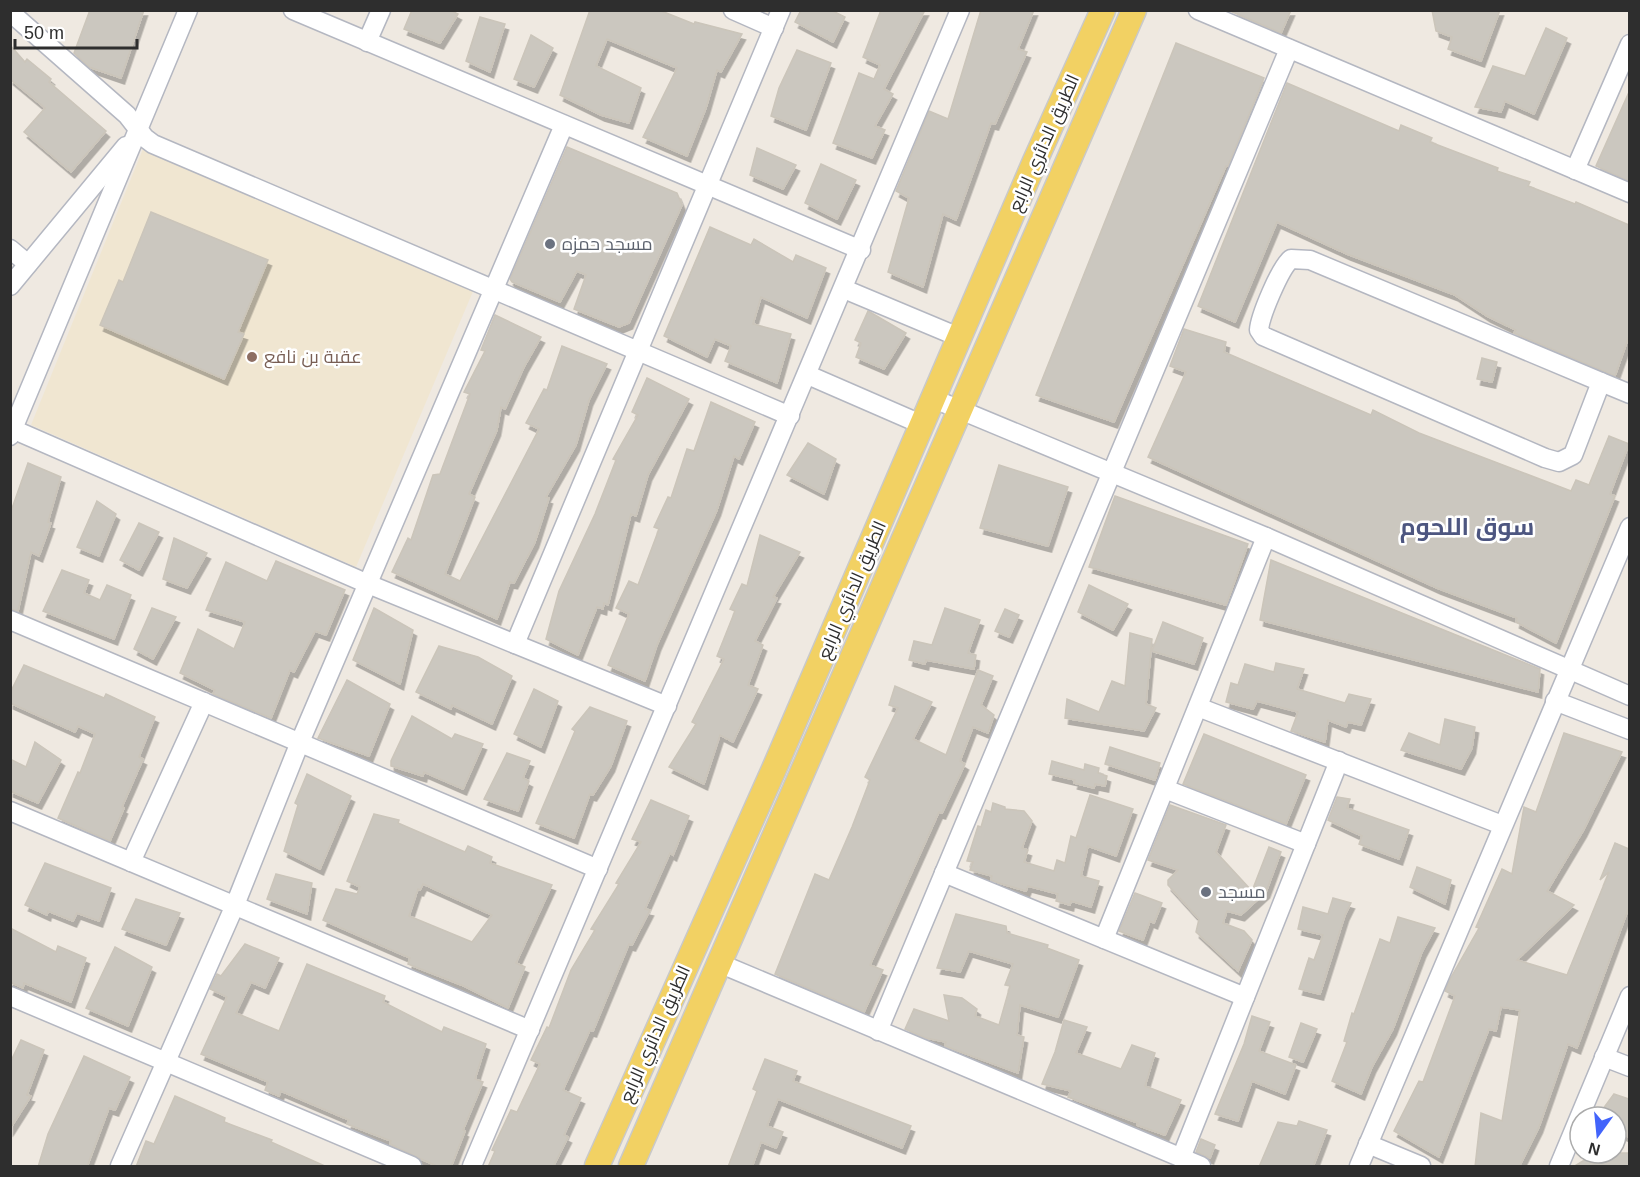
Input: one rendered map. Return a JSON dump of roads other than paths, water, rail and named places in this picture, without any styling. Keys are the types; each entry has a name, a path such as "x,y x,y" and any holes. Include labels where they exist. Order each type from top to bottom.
{"main road":[{"name":"الطريق الدائري الرابع","path":"597,1167 774,769 1103,10"},
{"name":"الطريق الدائري الرابع","path":"631,1167 961,411 1062,171 1134,10"}],"street":[{"path":"188,10 11,431 368,584 667,706"},
{"path":"293,10 861,250"},
{"path":"367,42 381,10"},
{"path":"733,10 774,28"},
{"path":"515,644 781,10"},
{"path":"472,1167 861,250 960,10"},
{"path":"1198,10 1629,193"},
{"path":"10,12 127,115 153,144 790,416"},
{"path":"1575,170 1629,44"},
{"path":"878,1030 1289,49"},
{"path":"120,1167 235,905 300,742 564,125"},
{"path":"10,286 139,131"},
{"path":"10,249 28,264"},
{"path":"1601,382 1573,455 1559,462 1517,447 1269,340 1263,336 1260,325 1287,262 1303,259 1601,382 1629,394"},
{"path":"844,289 961,338"},
{"path":"808,375 923,426"},
{"path":"934,399 1266,537 1629,696"},
{"path":"1359,1167 1629,526"},
{"path":"1104,939 1266,537"},
{"path":"10,620 598,869"},
{"path":"1554,701 1629,730"},
{"path":"131,862 204,702"},
{"path":"1198,707 1502,825"},
{"path":"1181,1158 1339,761"},
{"path":"1165,789 1306,844"},
{"path":"10,811 530,1030"},
{"path":"944,873 1245,998"},
{"path":"721,964 1201,1167"},
{"path":"10,996 412,1167"},
{"path":"1559,1167 1629,996"},
{"path":"1604,1057 1628,1063"},
{"path":"1368,1144 1420,1167"}],"place":[{"name":"مسجد حمزه","path":"550,244"},
{"name":"عقبة بن نافع","path":"252,357"},
{"name":"مسجد","path":"1206,892"}],"district":[{"name":"سوق اللحوم","path":"1467,526"}]}
